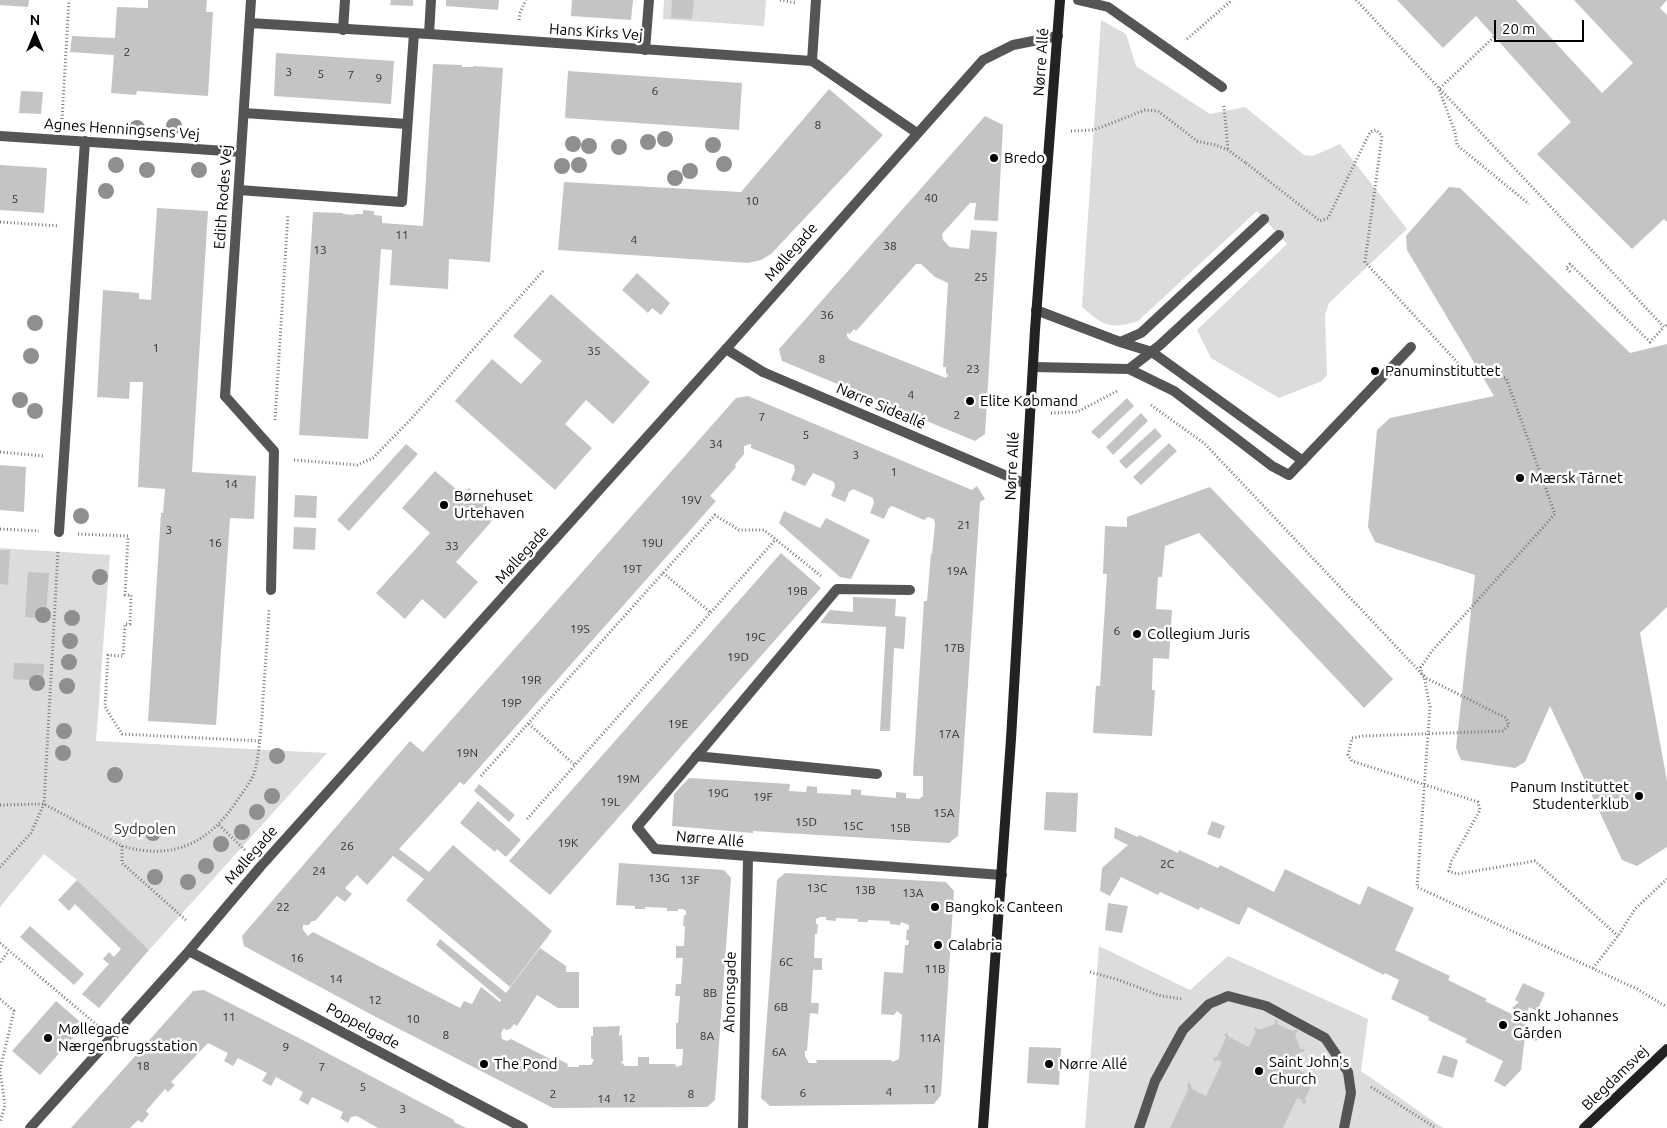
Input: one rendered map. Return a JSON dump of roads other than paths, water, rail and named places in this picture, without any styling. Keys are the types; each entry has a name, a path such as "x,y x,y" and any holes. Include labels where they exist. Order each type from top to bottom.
{"street":[{"name":"Edith Rodes Vej","path":"251,0 226,396 273,454 271,590"},
{"path":"343,30 345,0"},
{"path":"429,34 431,0"},
{"path":"645,50 649,0"},
{"path":"816,0 812,61 917,133"},
{"name":"Nørre Allé","path":"983,1128 1002,875 1036,310 1060,0"},
{"path":"1078,0 1108,7 1222,87"},
{"name":"Hans Kirks Vej","path":"250,24 414,33 812,61"},
{"path":"239,190 402,202 414,33"},
{"name":"Møllegade","path":"30,1128 189,951 261,866 984,60 1013,45 1058,36"},
{"path":"244,113 407,124"},
{"name":"Agnes Henningsens Vej","path":"0,136 241,152"},
{"path":"59,532 85,142"},
{"path":"1120,342 1141,333 1264,219"},
{"path":"1129,369 1152,352 1280,235"},
{"path":"1036,310 1152,352 1303,461"},
{"path":"1033,367 1129,369 1174,391 1272,466 1289,475 1411,347"},
{"name":"Nørre Sideallé","path":"726,349 763,372 1026,484"},
{"path":"696,756 837,589 910,590"},
{"path":"696,756 877,774"},
{"name":"Nørre Allé","path":"696,756 637,826 655,849 1002,875"},
{"name":"Ahornsgade","path":"743,1128 748,857"},
{"name":"Poppelgade","path":"189,951 523,1128"},
{"path":"1139,1128 1155,1081 1183,1030 1209,1004 1228,996 1266,1006 1325,1038 1348,1072 1351,1092 1344,1128"},
{"name":"Blegdamsvej","path":"1584,1128 1667,1049"}],"place":[{"name":"Bredo","path":"994,158"},
{"name":"Panuminstituttet","path":"1375,371"},
{"name":"Elite Købmand","path":"970,401"},
{"name":"Mærsk Tårnet","path":"1520,478"},
{"name":"Børnehuset Urtehaven","path":"444,505"},
{"name":"Collegium Juris","path":"1137,634"},
{"name":"Panum Instituttet Studenterklub","path":"1639,796"},
{"name":"Bangkok Canteen","path":"935,907"},
{"name":"Calabria","path":"938,945"},
{"name":"Sankt Johannes Gården","path":"1503,1025"},
{"name":"Møllegade Nærgenbrugsstation","path":"48,1038"},
{"name":"The Pond","path":"484,1064"},
{"name":"Nørre Allé","path":"1049,1064"},
{"name":"Saint John's Church","path":"1259,1071"}],"park label":[{"name":"Sydpolen","path":"145,829"}]}
